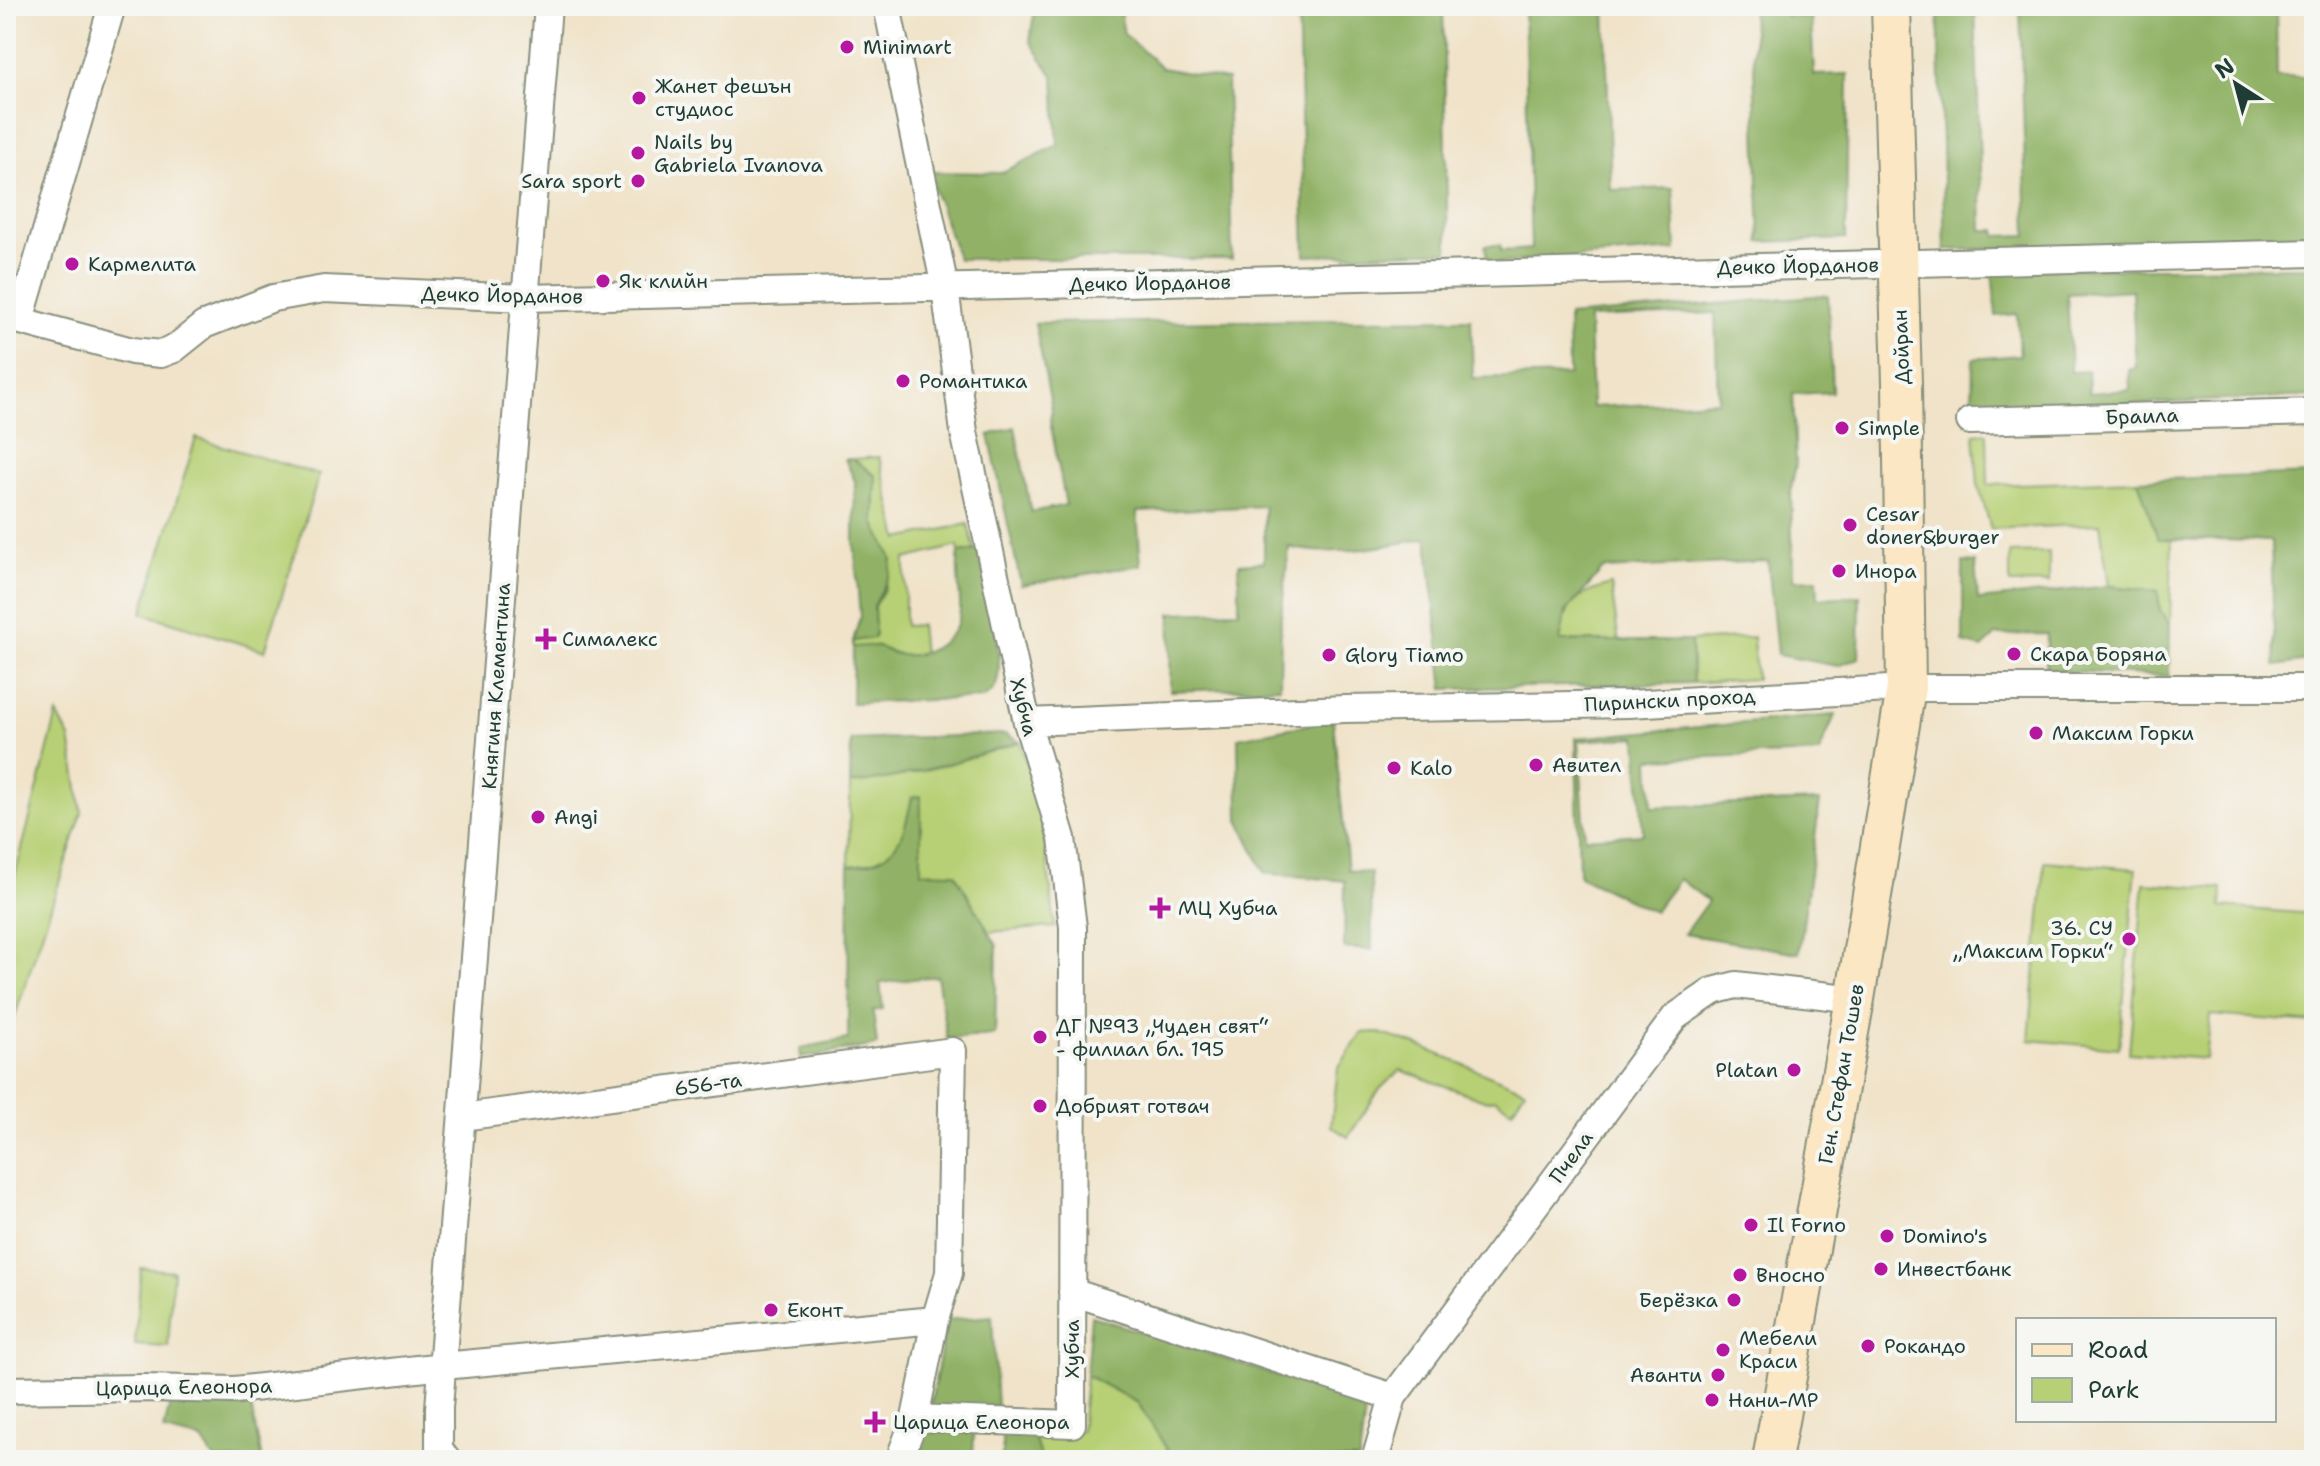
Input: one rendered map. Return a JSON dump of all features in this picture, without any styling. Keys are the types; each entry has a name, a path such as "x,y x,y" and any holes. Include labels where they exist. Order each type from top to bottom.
{"street":[{"path":"13,318 112,6"},
{"name":"Княгиня Клементина","path":"447,1460 439,1449 443,1366 548,6"},
{"name":"Хубча","path":"887,6 945,288 960,412 1027,722 1062,838 1073,927 1072,1424 915,1418"},
{"name":"Дойран","path":"1891,6 1906,688"},
{"name":"Дечко Йорданов","path":"13,318 132,351 161,354 174,349 204,325 273,298 324,289 526,298 2314,253"},
{"name":"Браила","path":"1970,421 2314,412"},
{"name":"Пирински проход","path":"1027,722 1345,709 1629,704 1906,688 2314,688"},
{"name":"Ген. Стефан Тошев","path":"1772,1460 1855,999 1906,688"},
{"name":"Пчела","path":"1375,1460 1393,1397 1675,1017 1713,991 1736,985 1855,999"},
{"name":"656-та","path":"462,1117 953,1051 949,1273 935,1320"},
{"path":"1072,1292 1393,1397"},
{"path":"899,1460 915,1418 935,1320"},
{"name":"Царица Елеонора","path":"6,1390 235,1390 443,1366 935,1320"}],"green space":[{"path":"1035,6 1119,6 1124,34 1162,68 1227,80 1232,259 958,259 928,172 1001,173 1058,145 1054,77 1030,41"},
{"path":"1298,6 1443,6 1448,251 1305,256"},
{"path":"1524,6 1605,6 1611,190 1673,188 1676,250 1488,264 1485,245 1500,245 1501,251 1531,249"},
{"path":"1752,6 1786,6 1786,17 1811,17 1814,75 1848,74 1846,239 1760,242"},
{"path":"1938,6 1975,6 1982,230 1996,230 1997,236 2027,235 2020,6 2276,6 2277,77 2314,77 2313,240 1945,250"},
{"path":"2311,267 2311,396 1972,412 1973,359 2020,355 2017,314 1996,316 1992,269","holes":["2132,290 2136,368 2129,370 2130,390 2089,393 2088,371 2071,372 2067,294"]},
{"path":"1828,295 1832,392 1793,394 1796,464 1791,489 1793,580 1817,579 1818,598 1860,596 1859,658 1838,666 1777,655 1768,561 1603,569 1566,612 1560,641 1691,641 1693,683 1444,689 1427,538 1340,551 1289,547 1281,617 1280,687 1170,691 1171,613 1239,611 1239,564 1264,562 1264,506 1137,512 1141,565 1021,585 989,435 1015,427 1031,512 1066,505 1035,323 1471,319 1473,378 1569,375 1568,316","holes":["1715,313 1718,401 1592,407 1589,318"]},
{"path":"1987,433 1988,485 2138,480 2158,539 2172,539 2170,625 2160,610 2158,591 2109,586 2100,524 1991,529 1978,484 1974,434"},
{"path":"196,438 319,475 265,651 142,613"},
{"path":"879,457 899,539 968,524 975,550 959,553 958,546 905,559 905,626 920,625 923,654 904,656 875,646 853,647 853,641 875,637 874,606 884,590 892,559 874,522 876,476 853,459"},
{"path":"845,459 853,459 876,476 874,522 892,559 890,574 874,606 875,638 853,641 860,617 854,539 855,481"},
{"path":"2314,474 2314,660 2275,666 2271,541 2158,539 2138,480"},
{"path":"978,550 997,638 999,672 993,689 983,698 852,703 853,647 872,646 912,655 940,644 958,620 959,553"},
{"path":"2049,552 2049,583 2010,584 2010,553"},
{"path":"1963,562 1975,563 1978,600 2109,586 2158,591 2160,610 2170,625 2169,676 2046,670 2047,634 1996,635 1982,648 1963,643"},
{"path":"1611,585 1619,643 1559,642 1565,618 1573,603 1587,593"},
{"path":"1753,637 1756,679 1693,683 1691,641"},
{"path":"57,714 70,738 82,813 6,1043 6,910"},
{"path":"1835,715 1819,753 1650,759 1652,807 1820,801 1799,953 1684,934 1708,901 1679,879 1654,912 1579,876 1576,738","holes":["1637,737 1643,834 1585,838 1579,741"]},
{"path":"1333,720 1348,870 1371,873 1372,950 1344,948 1345,881 1265,873 1239,820 1238,738"},
{"path":"1005,734 1020,742 915,773 850,784 851,740"},
{"path":"1020,742 1041,810 1055,927 989,932 955,873 920,873 921,797 912,797 901,836 887,854 878,860 849,866 850,784 915,773"},
{"path":"921,796 921,872 955,873 997,946 995,1035 947,1039 937,976 880,983 883,1009 873,1011 877,1045 801,1058 800,1048 848,1039 849,866 878,860 887,854 901,836 912,797"},
{"path":"2045,861 2136,869 2119,1048 2029,1040"},
{"path":"2144,883 2222,889 2221,907 2314,914 2314,1023 2211,1015 2206,1059 2129,1053"},
{"path":"1376,1032 1414,1044 1525,1090 1512,1110 1495,1099 1487,1101 1400,1070 1380,1089 1348,1137 1331,1126 1338,1068 1362,1033"},
{"path":"141,1268 173,1271 168,1347 135,1345"},
{"path":"992,1316 997,1407 930,1408 947,1320"},
{"path":"1091,1316 1366,1404 1359,1460 1174,1460 1138,1403 1086,1375"},
{"path":"1086,1375 1138,1403 1174,1460 1041,1460 1032,1430 1081,1431"},
{"path":"171,1398 251,1407 262,1460 215,1460 202,1440 164,1431"},
{"path":"926,1427 974,1430 973,1460 912,1460"},
{"path":"1002,1430 1032,1430 1041,1460 1002,1460"}],"place":[{"name":"Minimart","path":"847,47"},
{"name":"Жанет фешън студиос","path":"639,98"},
{"name":"Nails by Gabriela Ivanova","path":"638,153"},
{"name":"Sara sport","path":"638,181"},
{"name":"Кармелита","path":"72,264"},
{"name":"Як клийн","path":"603,281"},
{"name":"Романтика","path":"903,381"},
{"name":"Simple","path":"1842,428"},
{"name":"Cesar doner&burger","path":"1850,525"},
{"name":"Инора","path":"1839,571"},
{"name":"Сималекс","path":"546,639"},
{"name":"Скара Боряна","path":"2014,654"},
{"name":"Glory Tiamo","path":"1329,655"},
{"name":"Максим Горки","path":"2036,733"},
{"name":"Авител","path":"1536,765"},
{"name":"Kalo","path":"1394,768"},
{"name":"Angi","path":"538,817"},
{"name":"МЦ Хубча","path":"1160,908"},
{"name":"36. СУ „Максим Горки“","path":"2129,939"},
{"name":"ДГ №93 „Чуден свят“ - филиал бл. 195","path":"1040,1037"},
{"name":"Platan","path":"1794,1070"},
{"name":"Добрият готвач","path":"1040,1106"},
{"name":"Il Forno","path":"1751,1225"},
{"name":"Domino's","path":"1887,1236"},
{"name":"Инвестбанк","path":"1881,1269"},
{"name":"Вносно","path":"1740,1275"},
{"name":"Берёзка","path":"1734,1300"},
{"name":"Еконт","path":"771,1310"},
{"name":"Рокандо","path":"1868,1346"},
{"name":"Мебели Краси","path":"1723,1350"},
{"name":"Аванти","path":"1718,1375"},
{"name":"Нани-МР","path":"1712,1400"},
{"name":"Царица Елеонора","path":"875,1422"}]}
